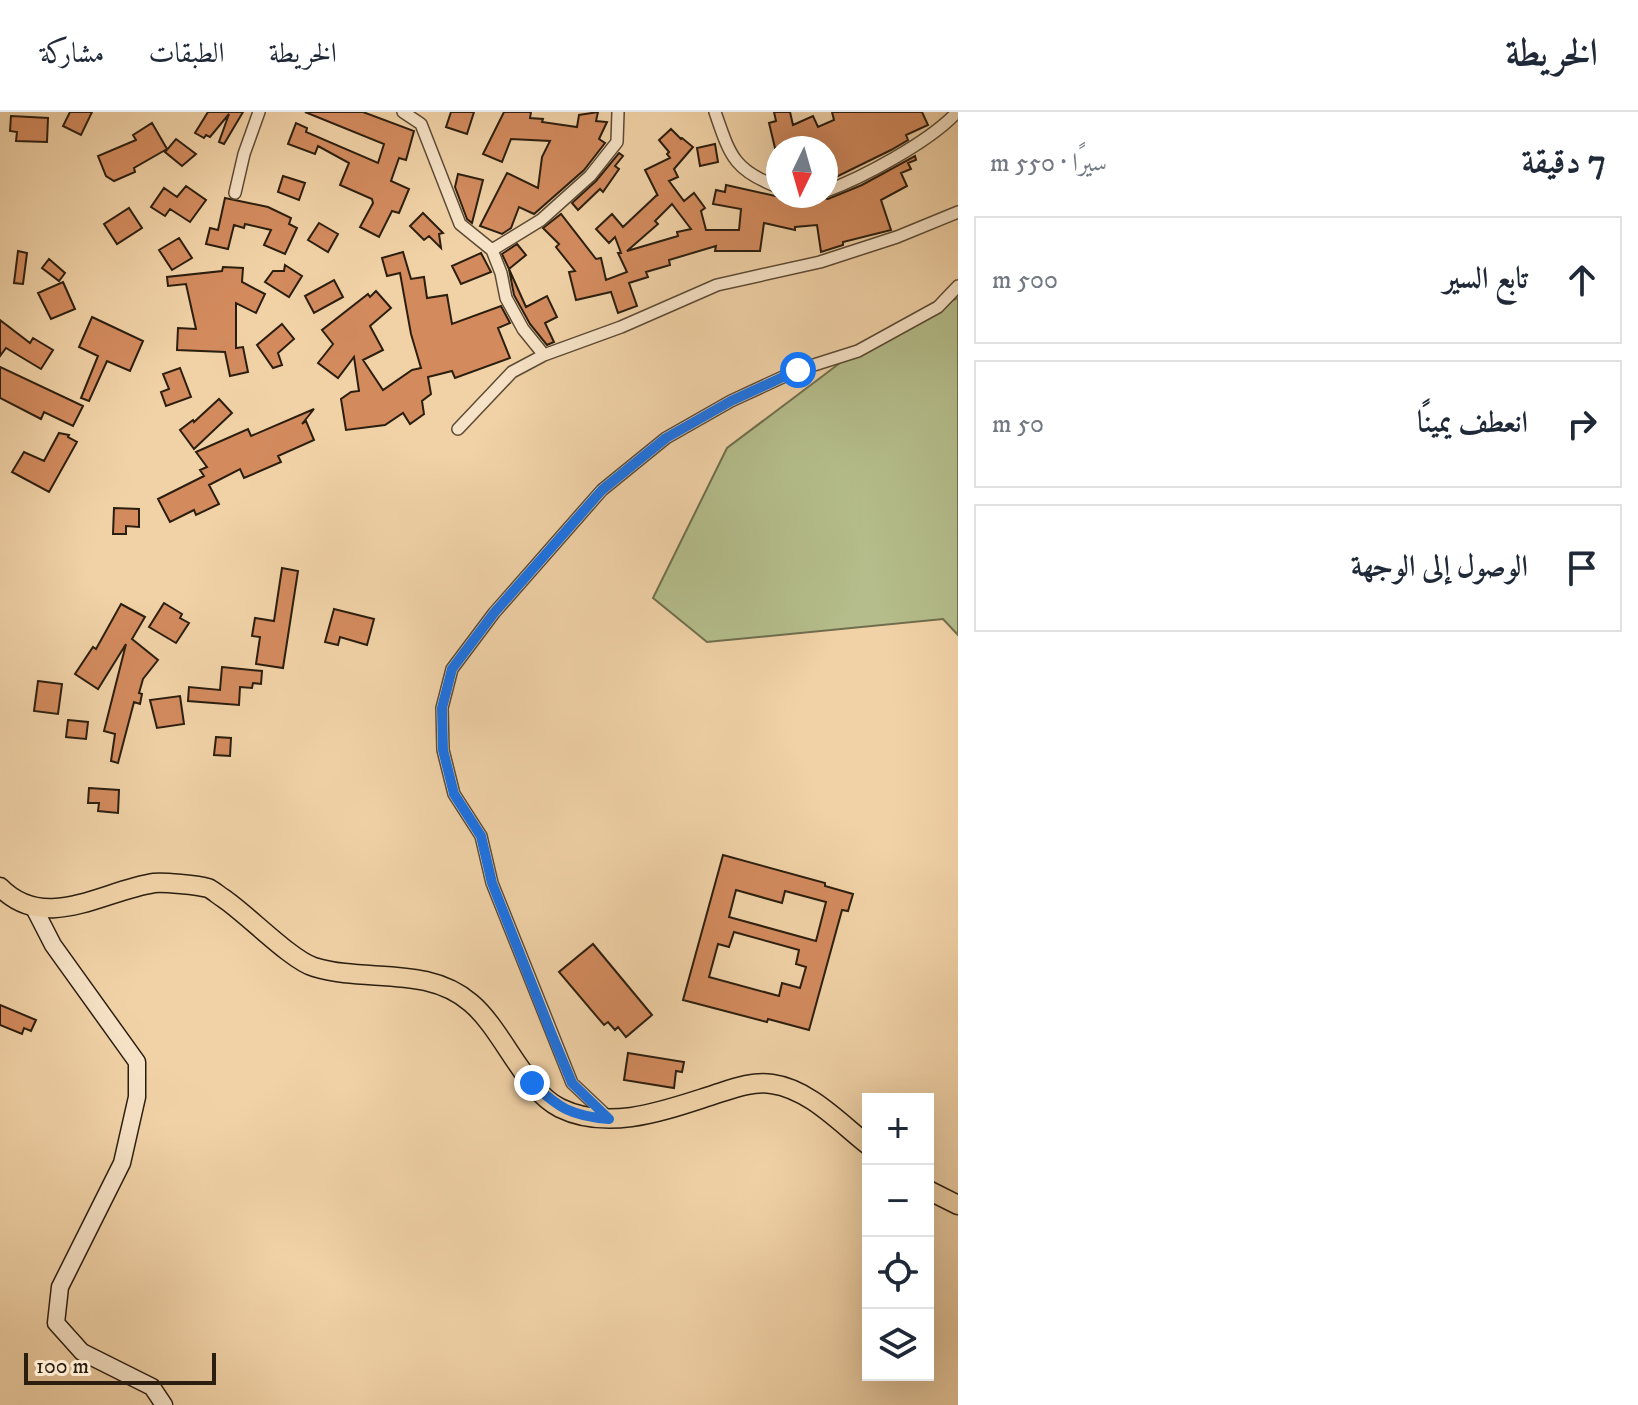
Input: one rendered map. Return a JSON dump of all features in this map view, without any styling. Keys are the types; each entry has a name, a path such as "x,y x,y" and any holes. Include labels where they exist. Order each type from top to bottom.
{"main road":[{"path":"0,887 9,896 34,908 61,910 156,882 208,888 310,966 346,975 416,979 444,985 471,1003 532,1083 559,1108 591,1118 624,1119 747,1084 774,1084 825,1109 862,1140"},
{"path":"934,1193 958,1205"}],"street":[{"path":"235,193 244,154 259,112"},
{"path":"403,112 421,124 460,224 492,250 506,298 523,329 544,355"},
{"path":"492,250 541,220 590,176 617,142 618,112"},
{"path":"715,112 731,156 754,178 766,182"},
{"path":"838,187 894,157 948,122 957,112"},
{"path":"458,429 512,372 544,355 621,327 717,285 820,262 897,237 958,212"},
{"path":"609,1119 572,1083 492,883 481,836 454,794 443,750 442,708 452,669 494,613 602,490 666,438 731,401 798,370 858,351 938,307 958,286"},
{"path":"34,908 53,945 137,1062 137,1097 122,1163 60,1287 56,1323 82,1352 152,1387 164,1405"}],"green space":[{"path":"958,298 958,635 943,619 707,642 653,598 727,448 877,335"}],"building":[{"path":"70,112 92,112 81,135 63,126"},
{"path":"208,112 243,112 224,144 219,142 229,114 210,137 206,135 204,138 195,133"},
{"path":"305,112 363,112 414,131 406,160 399,158 391,181 409,189 399,213 392,211 379,237 360,227 373,203 372,199 340,185 349,163 318,146 315,154 288,144 296,123 307,128 306,132 378,163 384,144"},
{"path":"451,112 474,112 467,134 446,127"},
{"path":"504,112 531,112 530,118 543,119 542,122 577,127 579,115 598,112 596,121 607,122 599,139 605,143 584,170 534,214 519,207 511,228 502,234 480,226 507,173 538,188 542,157 550,141 511,139 502,162 483,154"},
{"path":"774,112 790,112 793,125 813,116 818,127 834,120 832,112 922,112 928,125 906,135 908,140 891,150 838,176 838,136 772,136 769,123 776,121"},
{"path":"11,116 48,118 47,142 16,141 17,132 10,131"},
{"path":"152,123 167,149 134,168 135,172 114,181 106,176 98,156 136,140 133,135"},
{"path":"671,129 693,147 674,169 678,177 669,181 684,201 694,193 705,208 701,211 706,230 739,230 741,209 713,204 716,190 725,192 726,185 766,194 766,208 838,208 838,195 915,156 916,160 908,163 911,169 901,173 907,186 881,200 891,230 843,242 843,245 821,252 817,225 795,227 795,230 764,223 760,251 715,251 716,246 669,260 670,265 646,272 648,277 629,283 637,306 618,313 611,292 576,300 569,272 575,271 556,247 559,244 543,228 561,214 596,259 601,258 606,280 627,272 615,237 609,243 596,229 612,214 623,227 658,196 645,170 670,158 659,140","holes":["672,204 691,229 677,232 678,236 627,251 658,224 655,221"]},
{"path":"176,139 196,154 182,166 165,152"},
{"path":"715,144 718,162 700,166 697,148"},
{"path":"619,153 623,156 615,166 619,169 603,192 600,189 578,210 572,203 596,181"},
{"path":"458,174 483,180 472,223 467,219 455,187"},
{"path":"283,176 305,183 299,200 278,192"},
{"path":"186,186 206,200 190,222 170,209 165,216 151,207 164,188 177,197"},
{"path":"225,198 268,207 291,218 289,224 297,228 285,254 264,245 271,230 245,224 244,228 234,225 228,249 206,244 210,228 218,230"},
{"path":"129,208 142,228 117,244 104,224"},
{"path":"423,213 443,233 439,234 441,248 429,236 424,240 410,226"},
{"path":"319,223 338,234 328,252 308,240"},
{"path":"179,238 192,258 172,270 159,250"},
{"path":"517,244 526,255 509,269 502,254"},
{"path":"18,251 27,253 23,284 14,283"},
{"path":"403,252 411,279 424,277 427,298 447,295 452,324 501,306 510,323 498,328 510,358 455,378 452,371 428,377 431,394 422,401 424,414 410,424 403,413 385,425 346,430 341,399 359,391 354,357 338,378 318,363 333,344 322,330 376,291 391,308 370,326 383,350 363,360 383,390 412,370 421,368 411,334 400,273 387,276 382,258"},
{"path":"481,253 491,272 461,284 452,266"},
{"path":"49,259 65,273 59,281 42,268"},
{"path":"285,265 302,276 289,297 265,282 273,271 284,271"},
{"path":"223,267 243,268 242,282 265,294 256,313 236,303 236,348 243,347 248,372 230,376 225,352 177,350 178,328 196,329 186,284 168,286 167,277 222,271"},
{"path":"509,269 526,307 547,296 557,317 545,323 554,342 547,345 530,324 514,295"},
{"path":"334,280 343,297 314,313 305,296"},
{"path":"63,282 75,309 51,319 38,293"},
{"path":"92,317 143,341 130,371 107,361 89,401 81,398 98,356 79,347"},
{"path":"0,320 30,343 33,338 53,350 41,369 6,348 0,356"},
{"path":"282,324 294,339 278,353 282,365 273,368 257,345"},
{"path":"0,367 83,406 73,426 44,412 41,419 0,398"},
{"path":"180,368 191,397 166,406 161,392 169,389 163,374"},
{"path":"219,399 232,413 194,449 180,430 194,422"},
{"path":"314,409 302,424 306,421 314,440 278,456 281,462 244,478 240,469 209,485 219,504 196,515 194,510 170,522 158,499 204,476 200,470 207,467 196,452 248,429 251,436"},
{"path":"59,433 69,435 77,442 49,492 12,472 24,452 44,461"},
{"path":"114,508 139,509 139,527 126,526 126,534 113,534"},
{"path":"282,568 298,571 283,668 256,664 260,637 252,636 255,618 274,621"},
{"path":"164,603 182,614 180,618 189,623 176,643 149,627"},
{"path":"121,604 145,617 132,639 158,660 143,679 140,704 134,702 118,763 111,761 115,734 104,731 126,644 98,689 75,674 93,647 96,649"},
{"path":"334,609 374,619 367,645 340,637 338,645 325,642"},
{"path":"222,667 262,671 261,684 253,683 252,688 240,687 239,705 188,701 189,687 220,690"},
{"path":"38,681 62,684 58,714 34,711"},
{"path":"180,696 184,724 157,728 150,700"},
{"path":"68,720 88,722 86,739 66,737"},
{"path":"216,737 231,738 230,756 214,755"},
{"path":"89,788 119,790 118,813 98,811 99,803 88,803"},
{"path":"723,855 825,883 825,886 853,894 848,911 842,910 809,1030 683,1000","holes":["736,890 782,903 785,891 826,902 816,941 729,917","734,932 799,950 796,964 806,967 800,988 782,983 779,996 709,977 718,944 729,947"]},
{"path":"593,944 652,1015 626,1037 618,1027 615,1030 608,1022 604,1025 559,972"},
{"path":"0,1005 36,1020 31,1031 24,1028 22,1034 0,1025"},
{"path":"628,1053 684,1062 682,1072 676,1071 674,1088 624,1080"}],"route":[{"path":"532,1083 559,1108 591,1118 609,1119 572,1083 492,883 481,836 454,794 443,750 442,708 452,669 494,613 602,490 666,438 731,401 798,370"}]}
